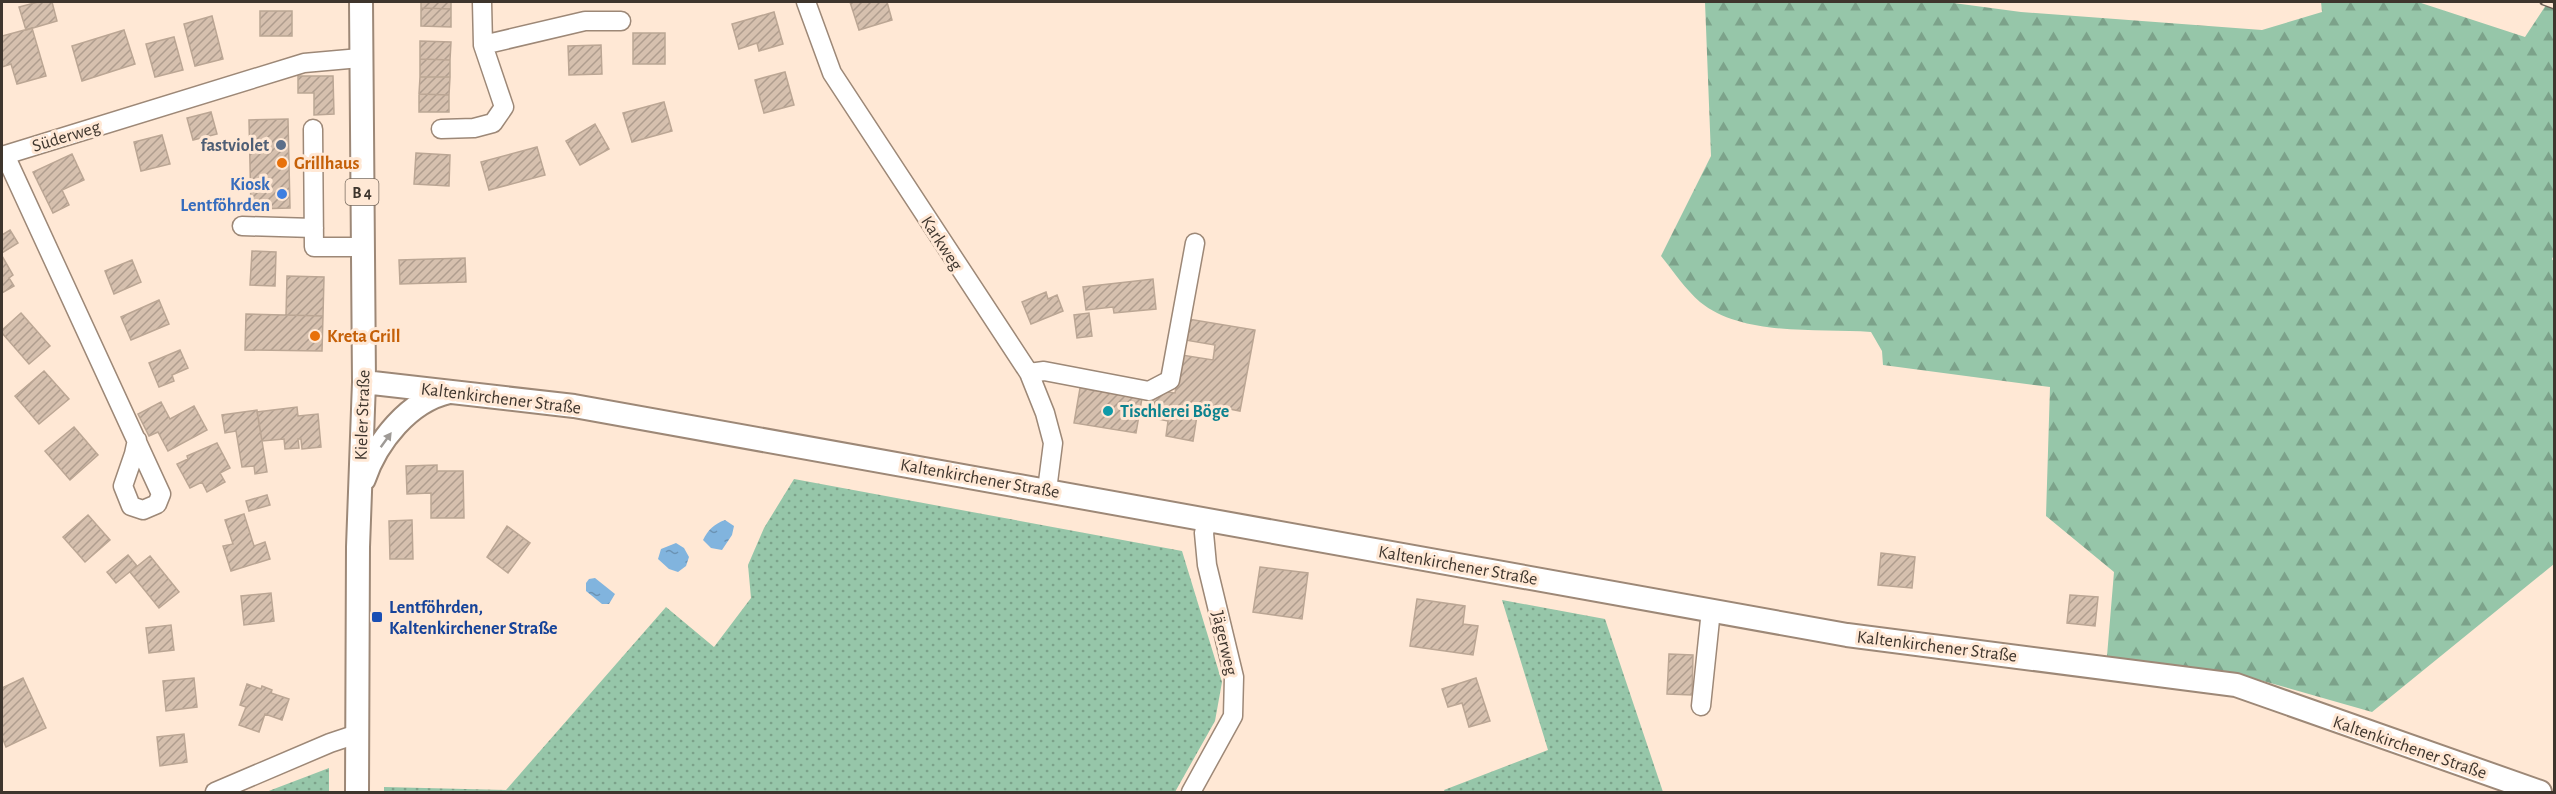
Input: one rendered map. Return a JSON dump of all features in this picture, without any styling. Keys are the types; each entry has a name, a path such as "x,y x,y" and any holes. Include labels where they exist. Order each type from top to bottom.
{"main road":[{"name":"Kieler Straße","path":"357,792 360,492 364,382 361,2"},
{"name":"Kaltenkirchener Straße","path":"364,382 574,406 1847,635 2236,685 2540,792"},
{"path":"360,492 370,461 401,419 433,396 450,392"}],"street":[{"path":"441,129 474,128 494,123 504,107 483,45 482,2"},
{"name":"Karkweg","path":"806,2 832,74 1029,373 1045,413 1053,443 1047,490"},
{"path":"483,45 585,21 621,21"},
{"name":"Süderweg","path":"137,440 5,155 304,63 360,58"},
{"path":"313,129 314,247 363,247"},
{"path":"242,226 314,228"},
{"path":"1029,373 1044,372 1149,391 1170,380 1195,243"},
{"name":"Jägerweg","path":"1191,792 1233,716 1234,677 1207,565 1204,533 1207,520"},
{"path":"1701,706 1711,610"},
{"path":"215,792 330,743 357,734"}],"green space":[{"path":"1705,2 1946,2 2021,12 2262,30 2322,12 2321,2 2418,2 2525,37 2548,2 2554,2 2554,255 2552,259 2554,262 2554,564 2372,712 2256,679 2107,656 2114,572 2046,516 2050,387 1883,365 1882,351 1871,332 1782,329 1738,321 1700,302 1661,256 1711,156"},
{"path":"794,479 1182,551 1222,682 1215,721 1175,792 384,792 384,787 506,790 666,607 714,647 751,598 748,565 764,528"},
{"path":"1502,600 1605,619 1663,792 1445,792 1444,790 1548,750"},
{"path":"329,768 329,792 266,792"}],"water":[{"path":"725,520 734,526 732,535 722,550 711,548 703,540 712,528"},
{"path":"676,543 684,548 689,557 686,566 678,572 669,569 658,559 661,549"},
{"path":"595,578 615,594 609,604 602,604 586,591 586,583 589,579"}],"building":[{"path":"38,2 52,2 57,21 26,30 19,7"},
{"path":"421,2 451,2 451,9 421,8"},
{"path":"850,2 887,2 892,20 859,30"},
{"path":"421,8 451,9 451,27 421,26"},
{"path":"260,11 292,11 292,36 260,36"},
{"path":"774,12 783,44 759,51 757,43 739,49 732,24"},
{"path":"212,16 223,59 195,66 184,24"},
{"path":"32,28 46,76 17,84 11,64 2,67 2,36"},
{"path":"124,30 135,64 82,81 72,46"},
{"path":"633,33 665,33 665,64 633,64"},
{"path":"174,37 183,70 155,77 146,44"},
{"path":"420,41 451,42 450,60 420,59"},
{"path":"601,45 602,74 569,75 568,46"},
{"path":"420,59 450,60 450,77 420,77"},
{"path":"785,72 794,105 764,113 755,80"},
{"path":"298,76 333,76 334,114 314,115 314,93 298,93"},
{"path":"420,77 450,77 449,95 419,94"},
{"path":"419,94 449,95 449,112 419,112"},
{"path":"664,102 672,131 632,142 623,113"},
{"path":"211,112 217,134 193,140 187,118"},
{"path":"288,119 290,208 251,209 249,120"},
{"path":"595,124 609,149 580,165 566,141"},
{"path":"162,135 170,164 141,171 134,142"},
{"path":"537,147 545,175 489,190 481,162"},
{"path":"416,153 450,155 449,186 414,184"},
{"path":"72,154 84,180 62,190 69,205 53,213 33,172"},
{"path":"10,230 18,243 2,253 2,235"},
{"path":"252,251 276,252 275,286 250,285"},
{"path":"2,256 13,275 9,278 14,286 2,293"},
{"path":"465,258 466,282 400,284 399,260"},
{"path":"132,260 141,282 114,294 105,271"},
{"path":"287,276 324,277 323,316 286,315"},
{"path":"1153,279 1156,309 1114,313 1113,307 1086,310 1083,287"},
{"path":"1046,292 1048,299 1057,295 1063,311 1031,324 1022,302"},
{"path":"159,300 169,324 131,340 121,317"},
{"path":"21,313 50,346 29,364 2,333 2,330"},
{"path":"1089,313 1092,336 1077,338 1074,315"},
{"path":"246,314 323,316 322,351 245,350"},
{"path":"1188,319 1255,330 1240,411 1199,403 1193,441 1166,436 1168,421 1148,417 1153,390 1175,393 1182,355 1213,360 1215,345 1185,340"},
{"path":"180,350 188,368 172,375 174,381 159,387 149,363"},
{"path":"44,371 69,399 39,424 15,396"},
{"name":"Tischlerei Böge","path":"1080,388 1142,398 1136,433 1074,423"},
{"path":"161,402 170,419 194,406 207,430 168,451 158,432 149,436 138,414"},
{"path":"297,407 298,416 318,414 321,447 302,449 301,439 298,439 299,448 285,449 284,439 262,441 257,412"},
{"path":"257,410 267,472 255,474 254,466 242,467 236,431 225,433 222,415"},
{"path":"74,427 98,455 70,480 45,451"},
{"path":"217,443 230,468 220,473 225,482 207,492 202,482 190,488 177,464 188,459 187,456"},
{"path":"437,465 437,471 463,471 464,518 431,518 431,493 407,494 406,466"},
{"path":"267,495 270,505 249,511 246,501"},
{"path":"244,514 254,546 265,542 270,559 231,571 223,546 233,544 225,520"},
{"path":"88,515 110,540 85,562 63,537"},
{"path":"412,520 413,559 390,559 389,521"},
{"path":"507,526 530,543 508,573 487,557"},
{"path":"1881,553 1915,557 1912,588 1878,585"},
{"path":"128,555 137,566 116,583 107,572"},
{"path":"150,556 179,592 159,608 130,572"},
{"path":"1260,567 1308,573 1302,619 1253,612"},
{"path":"271,593 274,621 244,625 241,596"},
{"path":"2070,595 2098,597 2095,626 2067,623"},
{"path":"1417,599 1465,606 1463,624 1478,626 1473,655 1410,646"},
{"path":"171,625 174,650 149,653 146,628"},
{"path":"1669,654 1693,655 1692,695 1667,694"},
{"path":"23,678 46,728 6,747 2,737 2,688"},
{"path":"194,678 197,707 166,711 163,681"},
{"path":"1476,678 1490,721 1469,727 1462,703 1448,707 1442,689"},
{"path":"247,684 261,689 262,686 272,690 271,693 289,699 282,720 265,714 259,732 239,725 246,707 240,705"},
{"path":"184,734 187,762 160,766 157,737"}],"railway":[{"path":"2543,2 2554,6"}],"place":[{"name":"fastviolet","path":"281,145"},
{"name":"Grillhaus","path":"282,163"},
{"name":"Kiosk Lentföhrden","path":"282,194"},
{"name":"Kreta Grill","path":"315,336"},
{"name":"Tischlerei Böge","path":"1108,411"},
{"name":"Lentföhrden, Kaltenkirchener Straße","path":"377,617"}]}
